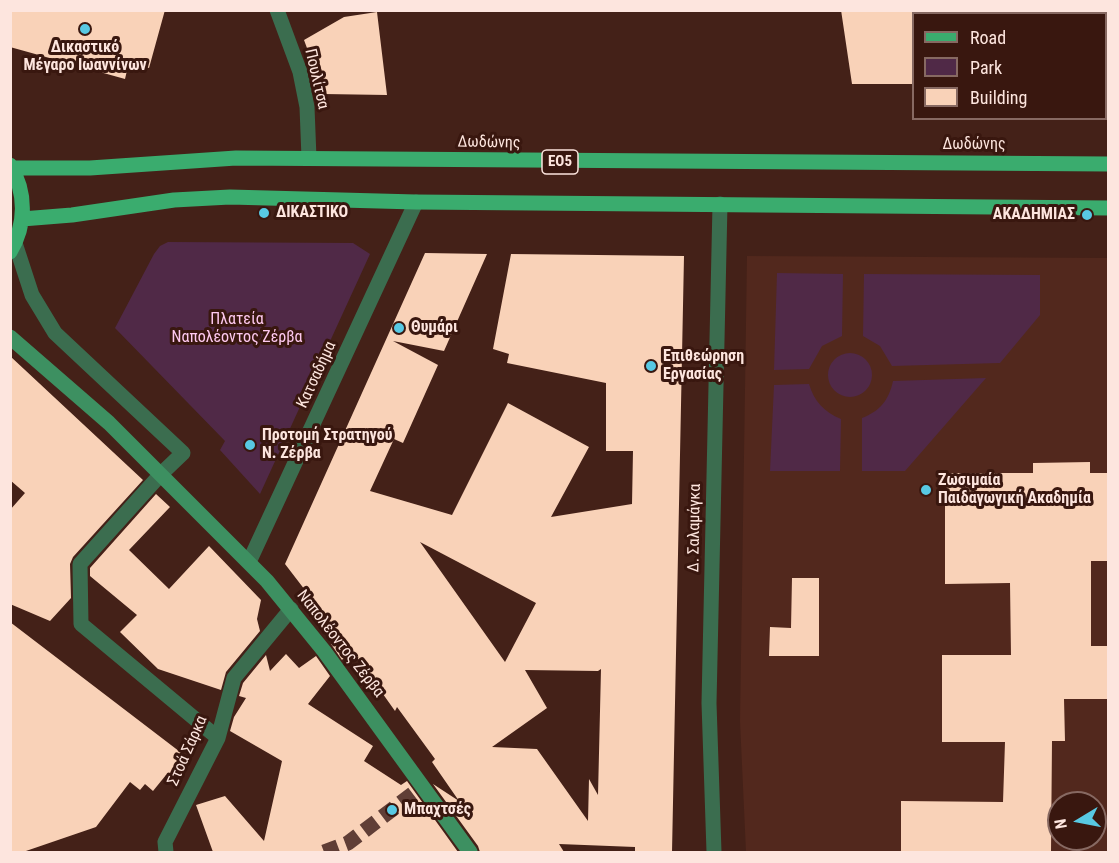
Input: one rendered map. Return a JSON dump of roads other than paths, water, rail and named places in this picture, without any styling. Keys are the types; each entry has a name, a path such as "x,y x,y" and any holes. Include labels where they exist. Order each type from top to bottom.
{"main road":[{"name":"Δωδώνης","path":"13,248 22,219 22,193 11,167 90,168 236,158 539,162 1108,164"},
{"path":"22,219 72,215 174,200 258,197 416,202 1108,208"},
{"name":"Ναπολέοντος Ζέρβα","path":"10,337 50,370 161,474 249,562 291,609 470,852"}],"street":[{"name":"Πουλίτσα","path":"277,10 300,72 307,107 309,158"},
{"name":"Κατσαδήμα","path":"249,562 416,202"},
{"name":"Δ. Σαλαμάγκα","path":"714,852 709,703 720,204"},
{"path":"13,248 32,295 55,333 183,453 161,474 80,564 81,624 218,738"},
{"name":"Στοά Σάρκα","path":"166,852 165,842 218,738 234,678 291,609"}],"tunnel":[{"path":"324,852 348,843 423,786"}],"place":[{"name":"Δικαστικό Μέγαρο Ιωαννίνων","path":"85,29"},
{"name":"ΔΙΚΑΣΤΙΚΟ","path":"264,213"},
{"name":"ΑΚΑΔΗΜΙΑΣ","path":"1087,215"},
{"name":"Θυμάρι","path":"399,328"},
{"name":"Επιθεώρηση Εργασίας","path":"651,366"},
{"name":"Προτομή Στρατηγού Ν. Ζέρβα","path":"250,445"},
{"name":"Ζωσιμαία Παιδαγωγική Ακαδημία","path":"926,490"},
{"name":"Μπαχτσές","path":"392,810"}],"park label":[{"name":"Πλατεία Ναπολέοντος Ζέρβα","path":"237,329"}]}
